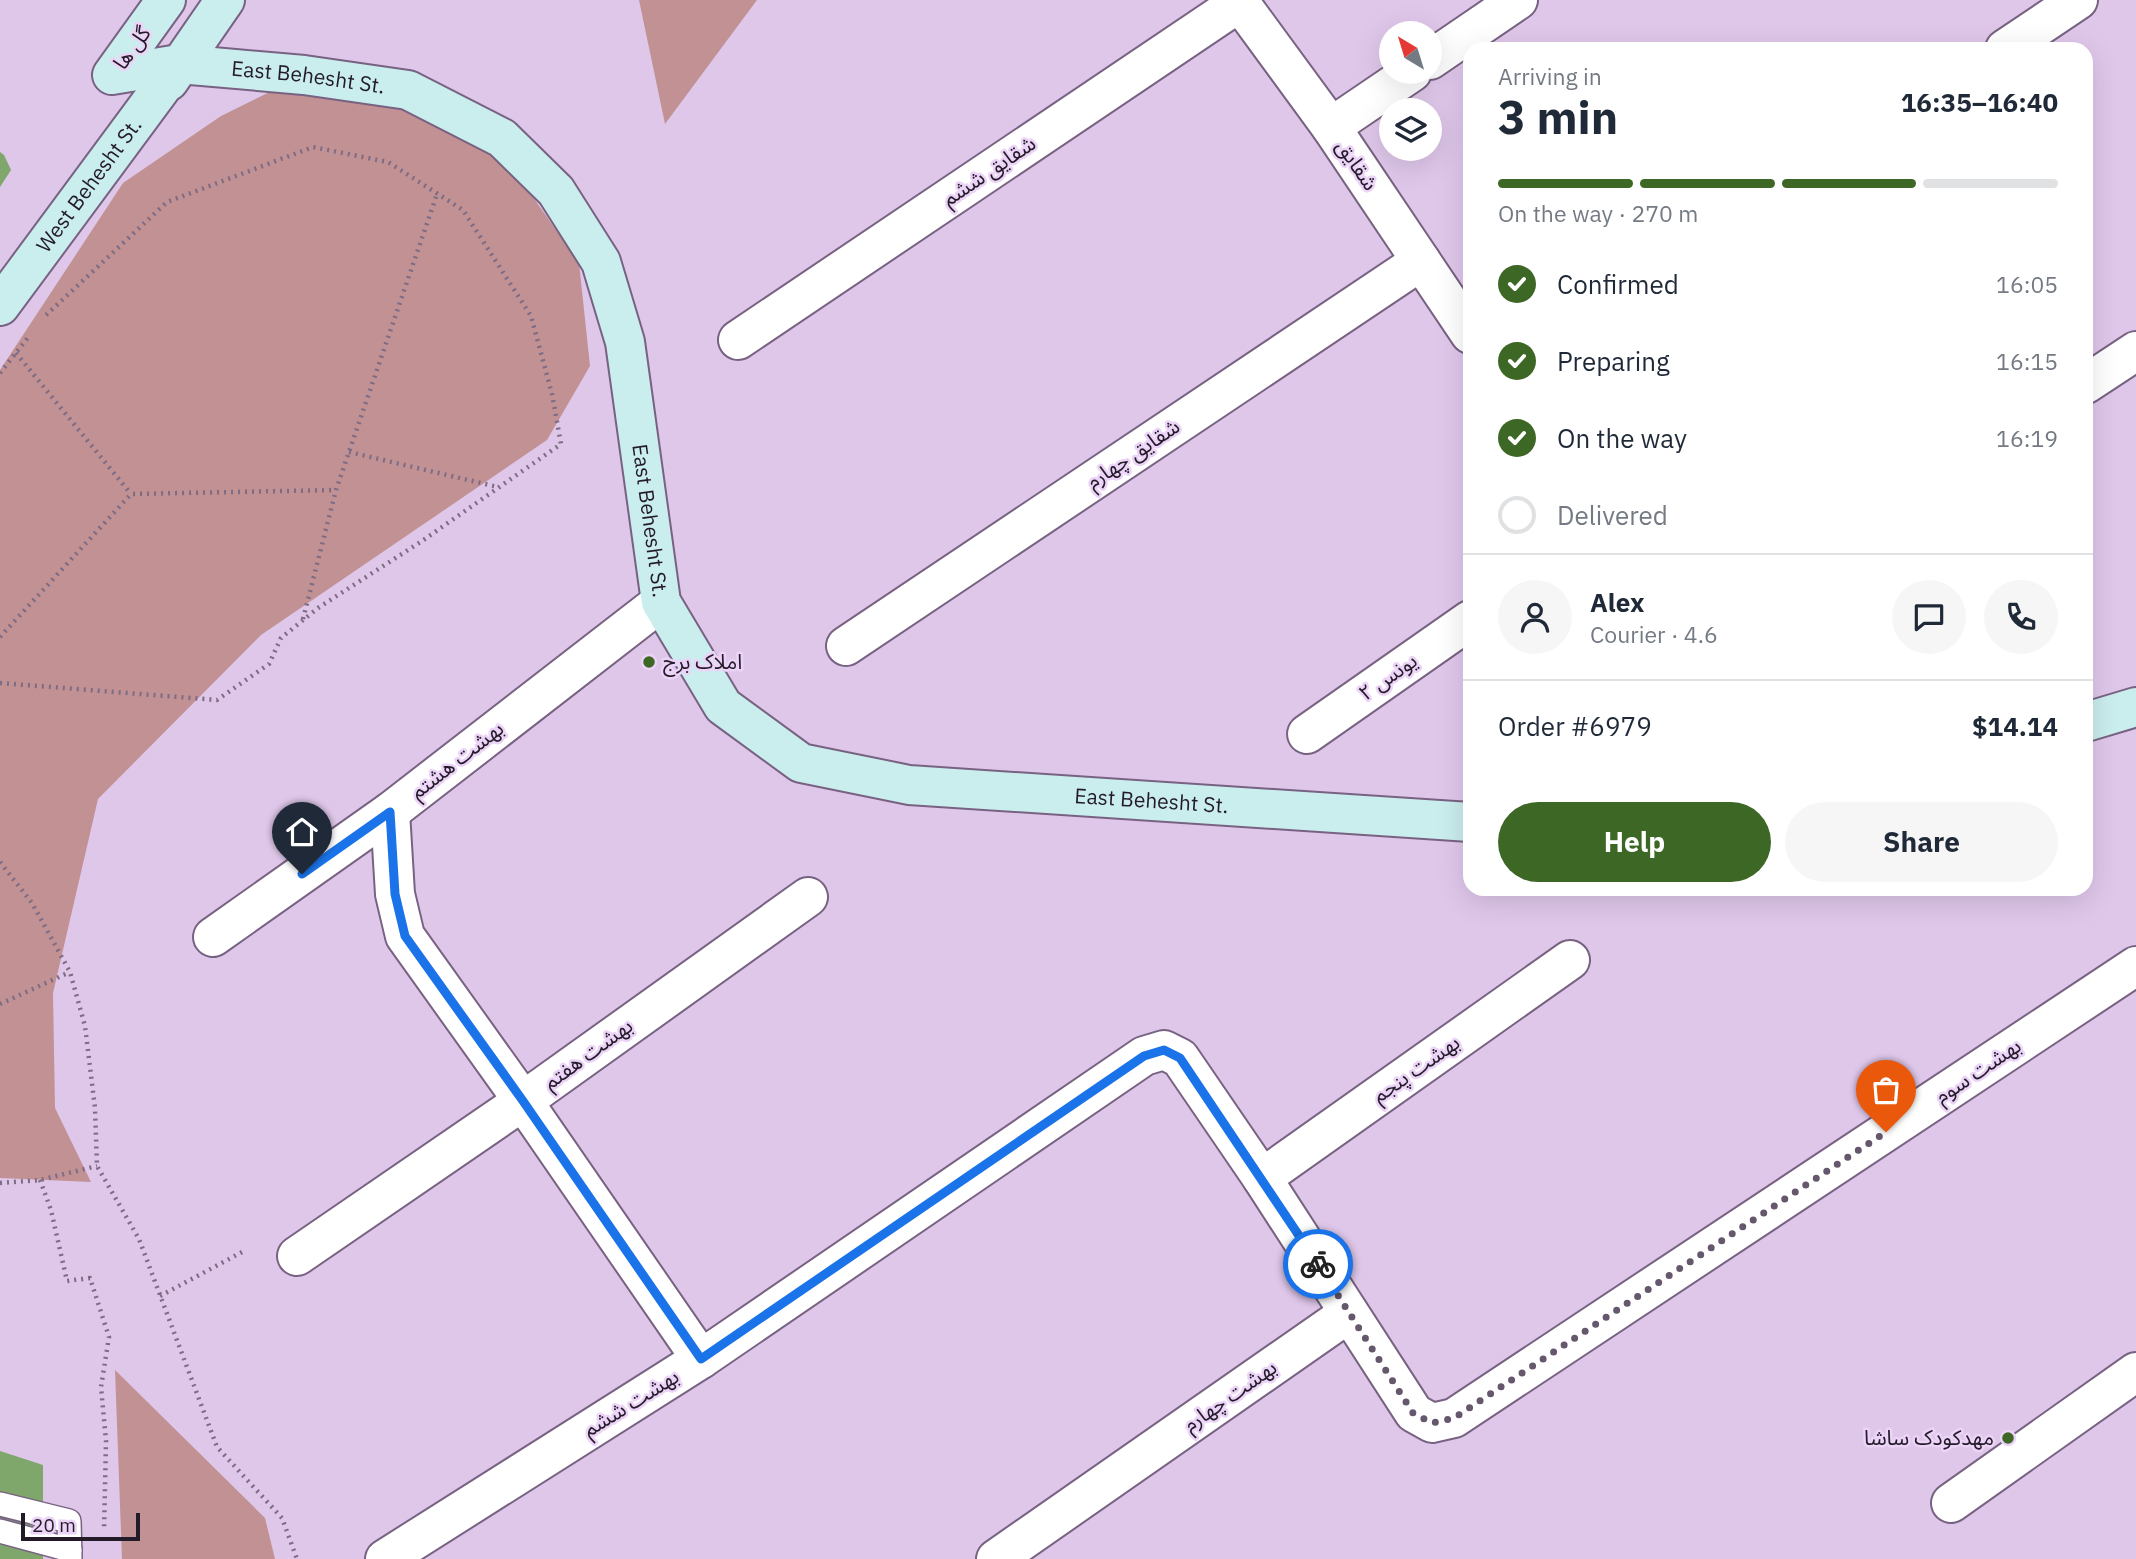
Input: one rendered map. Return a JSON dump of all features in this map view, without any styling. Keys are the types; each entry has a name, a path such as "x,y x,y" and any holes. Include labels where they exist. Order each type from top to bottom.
{"main road":[{"name":"گل ها","path":"166,0 112,75 182,68"},
{"path":"182,68 225,0"},
{"name":"West Behesht St.","path":"0,306 182,68"},
{"name":"East Behesht St.","path":"182,68 304,75 408,90 502,138 556,191 601,262 625,342 661,602 723,706 801,763 909,785 1463,822"},
{"path":"2093,720 2136,707"}],"street":[{"path":"1442,52 1518,0"},
{"path":"2015,42 2077,0"},
{"name":"شقایق","path":"1239,1 1331,127 1463,324"},
{"name":"شقایق ششم","path":"738,340 1239,1"},
{"path":"1331,127 1394,84"},
{"name":"شقایق چهارم","path":"846,646 1421,261"},
{"path":"2093,379 2136,351"},
{"name":"بهشت هشتم","path":"213,937 390,812 661,602"},
{"name":"یونس ۲","path":"1307,734 1463,625"},
{"path":"390,812 395,894 405,936 701,1359"},
{"name":"بهشت هفتم","path":"297,1256 523,1101 808,897"},
{"name":"بهشت پنجم","path":"1262,1178 1570,960"},
{"name":"بهشت سوم","path":"1349,1313 1413,1413 1432,1423 1454,1418 2136,966"},
{"name":"بهشت ششم","path":"385,1559 701,1359 1144,1056 1164,1050 1180,1058 1349,1313"},
{"name":"بهشت چهارم","path":"996,1559 1349,1313"},
{"path":"1951,1503 2136,1371"}],"lane":[{"path":"0,1504 69,1521 70,1554 0,1531"}],"path":[{"path":"0,683 217,700 269,664 281,638 303,620 561,444 552,394 531,316 463,211 388,162 313,147 167,202 42,319"},
{"path":"303,620 336,489 437,194"},
{"path":"0,373 36,327"},
{"path":"16,353 131,494"},
{"path":"349,452 499,487"},
{"path":"0,637 131,494 336,489"},
{"path":"0,862 32,903 70,972 85,1026 95,1108 97,1166 139,1239 217,1447 282,1518 298,1559"},
{"path":"0,1004 70,972"},
{"path":"0,1183 40,1180 97,1166"},
{"path":"40,1180 51,1209 67,1281 90,1278 109,1337 101,1387 106,1441 104,1534"},
{"path":"160,1296 244,1251"}],"shaded area":[{"path":"639,0 757,0 665,124"},
{"path":"304,75 366,77 505,157 579,263 590,366 547,440 261,635 98,799 53,993 55,1108 91,1182 0,1178 0,370 123,183 221,116"},
{"path":"115,1370 265,1518 275,1559 122,1559"}],"building":[{"path":"0,152 11,170 0,187"},
{"path":"0,1451 43,1465 43,1559 0,1559"}],"way so far":[{"path":"1318,1264 1413,1413 1432,1423 1454,1418 1886,1132"}],"place":[{"name":"املاک برج","path":"649,662"},
{"name":"مهدکودک ساشا","path":"2008,1438"}],"route":[{"path":"302,874 390,812 395,894 405,936 701,1359 1144,1056 1164,1050 1180,1058 1318,1264"}]}
